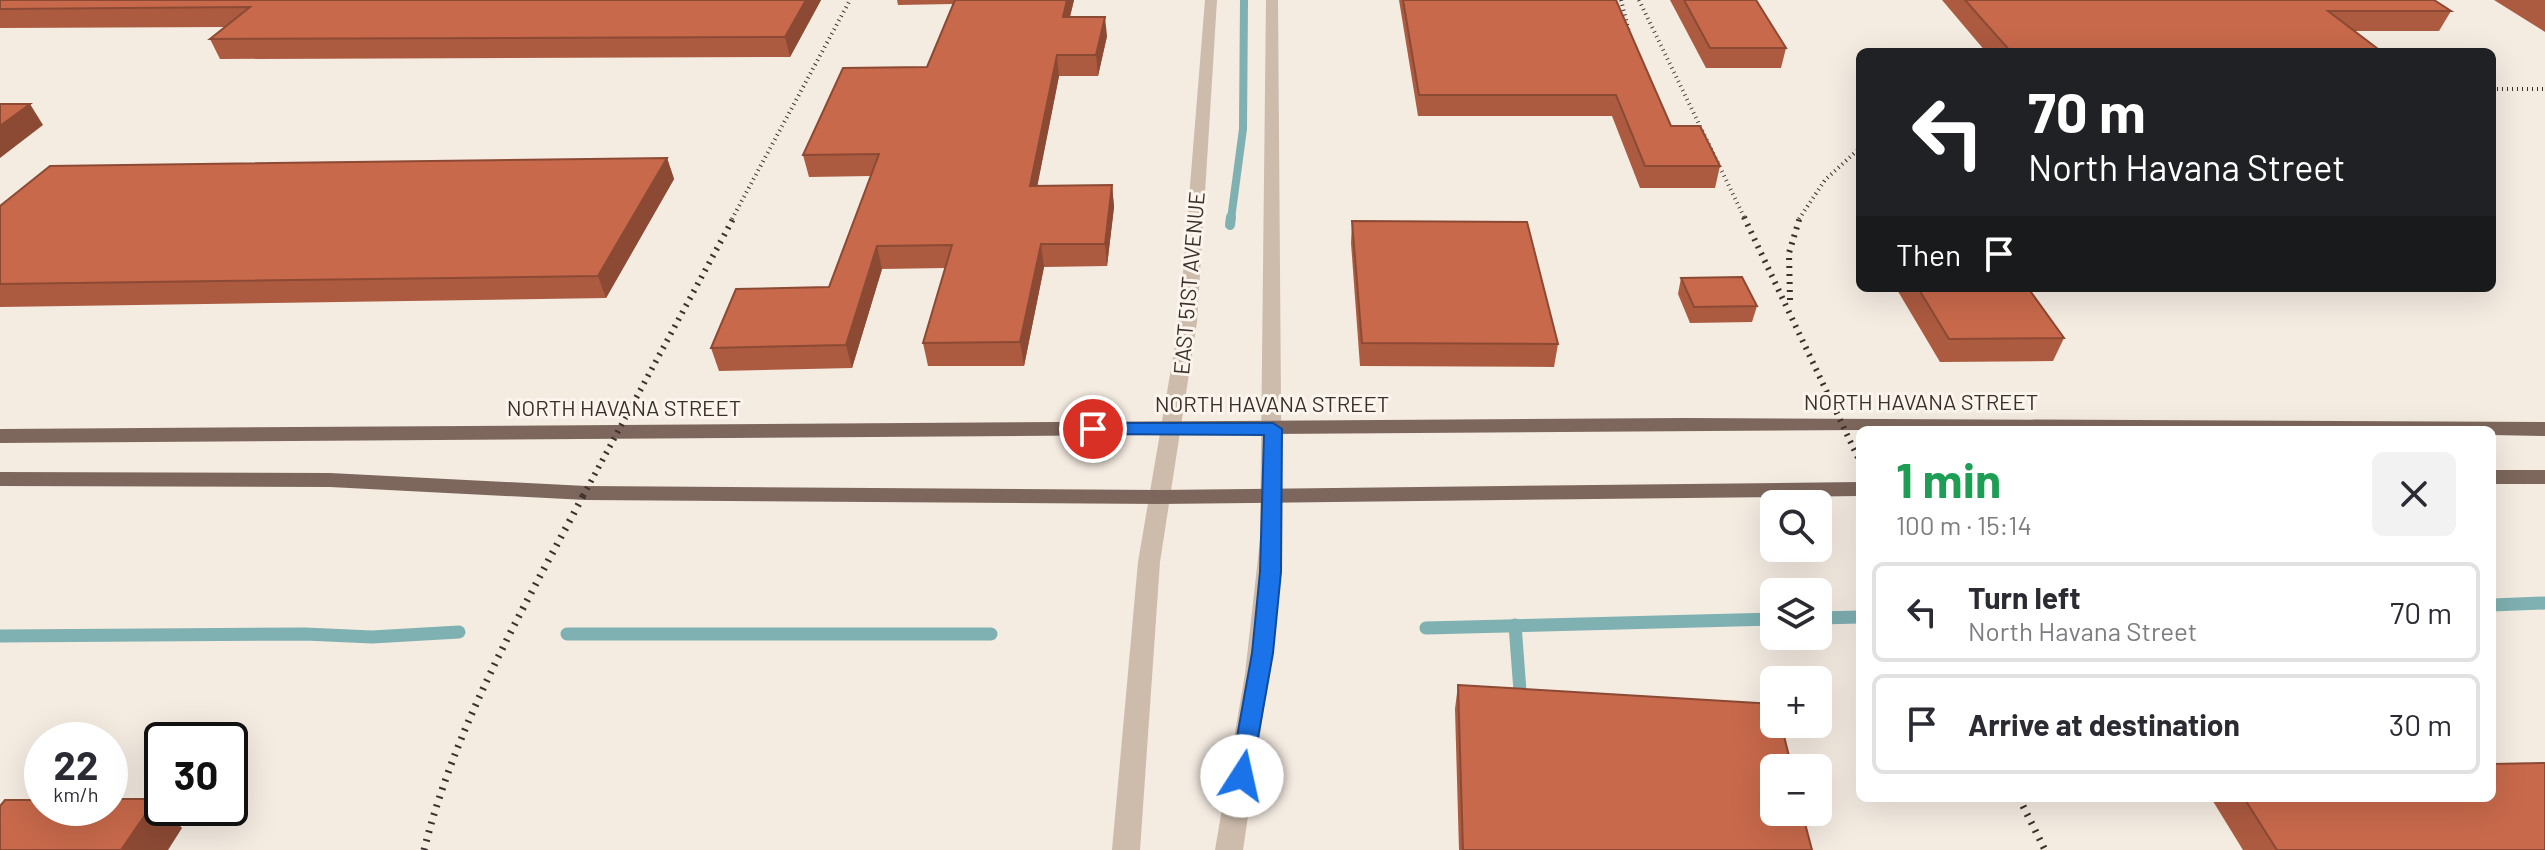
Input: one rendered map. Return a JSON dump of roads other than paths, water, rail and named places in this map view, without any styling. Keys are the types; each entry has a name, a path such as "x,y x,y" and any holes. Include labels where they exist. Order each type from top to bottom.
{"main road":[{"name":"NORTH HAVANA STREET","path":"0,436 1899,426"},
{"name":"NORTH HAVANA STREET","path":"2496,429 2545,429"},
{"path":"2496,477 2545,477"},
{"path":"0,479 330,480 586,493 1160,497 1856,489"}],"street":[{"name":"EAST 51ST AVENUE","path":"1126,850 1149,562 1188,322 1211,0"},
{"path":"1229,850 1262,653 1271,572 1272,0"}],"waterway":[{"path":"1231,219 1243,129 1244,0"},
{"path":"1230,225 1231,217"},
{"path":"2496,605 2545,603"},
{"path":"1832,618 1856,617"},
{"path":"1515,626 1760,619"},
{"path":"1426,628 1515,626"},
{"path":"1515,626 1520,691"},
{"path":"0,636 305,634 372,637 459,632"},
{"path":"567,634 991,634"}],"railway":[{"path":"732,219 850,0"},
{"path":"1621,0 1631,40"},
{"path":"1639,0 1745,219"},
{"path":"2496,89 2545,89"},
{"path":"1800,218 1825,180 1856,152"},
{"path":"583,496 734,217"},
{"path":"1744,217 1856,454"},
{"path":"1790,300 1789,253 1800,218"},
{"path":"424,850 454,756 473,712 515,624 584,494"},
{"path":"2021,802 2045,850"}]}
